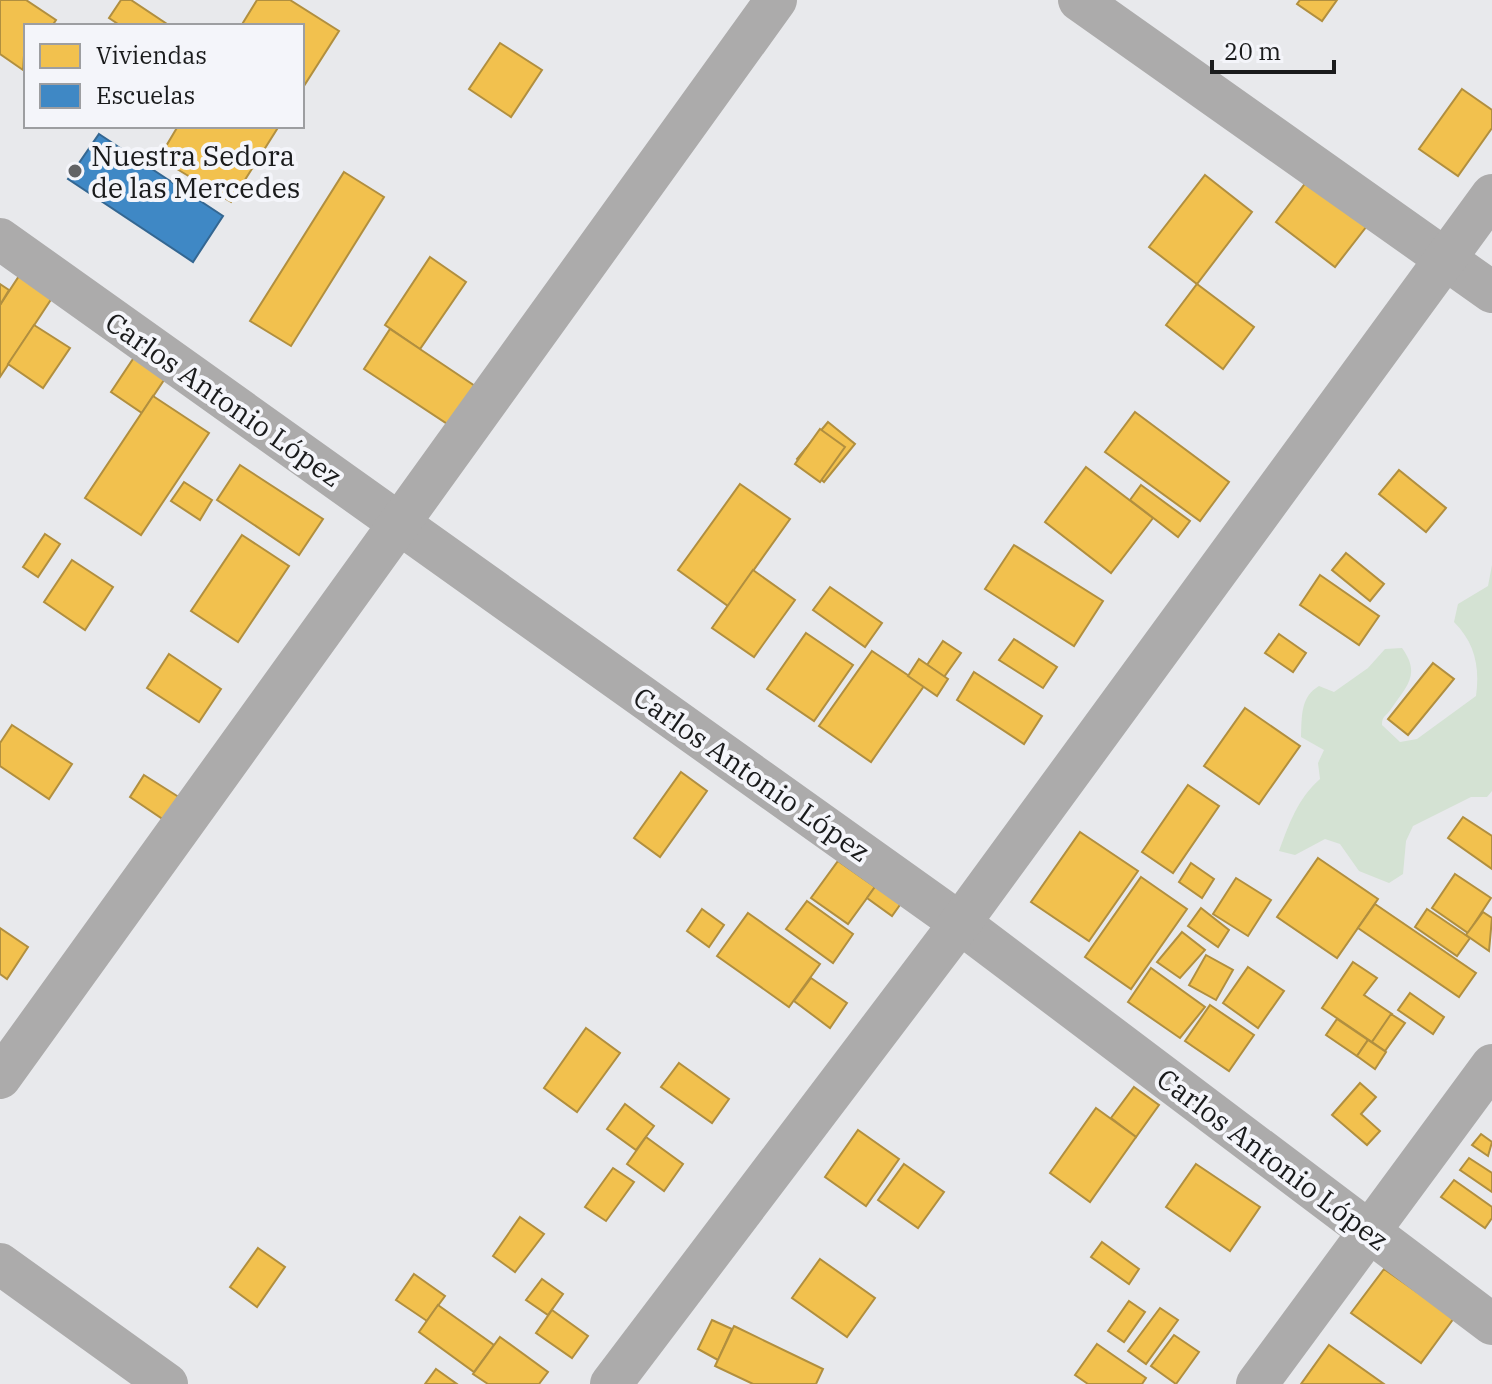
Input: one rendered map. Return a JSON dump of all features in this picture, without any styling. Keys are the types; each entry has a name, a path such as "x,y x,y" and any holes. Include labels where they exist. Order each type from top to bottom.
{"street":[{"path":"0,1078 776,0"},
{"path":"1079,0 1447,257 1492,292"},
{"path":"611,1384 960,923 1492,195"},
{"name":"Carlos Antonio López","path":"0,239 960,923 1492,1324"},
{"path":"1257,1384 1492,1065"},
{"path":"0,1264 167,1384"}],"green space":[{"path":"1492,565 1492,791 1487,797 1471,797 1413,826 1406,841 1403,874 1389,883 1359,871 1340,844 1325,839 1295,855 1279,851 1300,803 1320,779 1318,763 1324,750 1301,737 1303,708 1308,696 1319,686 1334,692 1368,668 1385,649 1402,648 1411,665 1410,680 1382,725 1400,742 1417,739 1476,696 1474,656 1467,638 1454,622 1458,604 1488,586"}],"building: Viviendas":[{"path":"0,0 26,0 56,20 53,24 24,24 23,70 0,54"},
{"path":"121,0 131,0 167,24 118,24 109,18"},
{"path":"257,0 290,0 339,31 304,86 304,24 242,24"},
{"path":"1300,0 1337,0 1322,21 1297,4"},
{"path":"500,43 542,70 511,117 469,89"},
{"path":"1462,89 1492,110 1492,128 1458,176 1419,149"},
{"path":"177,128 278,128 231,202 159,158"},
{"path":"344,172 384,197 291,346 250,321"},
{"path":"1205,175 1252,212 1197,284 1149,247"},
{"path":"1310,177 1370,222 1335,267 1276,222"},
{"path":"430,257 466,282 420,349 385,325"},
{"path":"19,276 52,298 0,377 0,305"},
{"path":"0,284 9,290 0,305"},
{"path":"1197,284 1254,327 1223,369 1166,325"},
{"path":"34,325 70,348 43,388 8,364"},
{"path":"390,329 478,388 452,427 364,369"},
{"path":"135,356 166,377 142,413 111,392"},
{"path":"153,396 209,433 141,535 85,498"},
{"path":"1135,412 1229,482 1200,521 1105,452"},
{"path":"828,422 855,444 824,482 797,459"},
{"path":"820,429 845,447 820,482 795,464"},
{"path":"240,465 323,519 299,555 217,500"},
{"path":"1086,467 1153,518 1111,573 1045,522"},
{"path":"1399,470 1446,508 1426,532 1379,494"},
{"path":"184,482 212,500 200,520 171,501"},
{"path":"740,484 790,519 728,606 678,570"},
{"path":"1141,485 1190,521 1178,537 1130,500"},
{"path":"45,534 60,544 38,577 23,567"},
{"path":"242,535 289,566 238,642 191,611"},
{"path":"1014,545 1103,601 1074,646 985,589"},
{"path":"1346,553 1384,584 1370,601 1332,570"},
{"path":"72,560 113,587 85,630 44,602"},
{"path":"753,570 795,600 754,657 712,628"},
{"path":"1320,575 1379,616 1359,645 1300,605"},
{"path":"830,587 882,623 865,647 813,610"},
{"path":"806,633 853,665 814,721 767,689"},
{"path":"1279,634 1306,653 1293,672 1265,653"},
{"path":"1014,639 1057,667 1043,688 999,660"},
{"path":"943,641 961,653 944,677 927,665"},
{"path":"872,651 924,686 871,762 819,726"},
{"path":"169,654 221,689 199,722 147,688"},
{"path":"919,659 948,679 937,696 908,676"},
{"path":"1433,663 1454,679 1408,735 1388,719"},
{"path":"974,672 1042,716 1024,744 957,700"},
{"path":"1245,708 1300,746 1259,804 1204,766"},
{"path":"12,725 72,764 49,799 0,766 0,743"},
{"path":"681,772 707,791 660,857 634,838"},
{"path":"144,775 185,801 170,824 130,797"},
{"path":"1188,785 1219,806 1173,873 1142,852"},
{"path":"1463,817 1492,836 1492,869 1448,838"},
{"path":"1080,832 1138,871 1089,941 1031,902"},
{"path":"1318,858 1378,899 1337,958 1277,917"},
{"path":"838,861 875,887 848,924 811,898"},
{"path":"1191,863 1214,879 1202,898 1179,882"},
{"path":"1455,874 1491,898 1468,933 1432,908"},
{"path":"882,877 907,895 892,916 867,898"},
{"path":"1141,877 1187,909 1131,989 1085,957"},
{"path":"1236,878 1271,900 1248,936 1213,914"},
{"path":"807,901 853,934 833,963 786,929"},
{"path":"1375,904 1476,973 1459,997 1358,928"},
{"path":"1201,908 1229,930 1218,947 1188,926"},
{"path":"702,909 724,925 709,947 687,931"},
{"path":"1427,909 1470,938 1457,956 1415,927"},
{"path":"1483,912 1492,918 1489,951 1466,935"},
{"path":"748,913 820,964 789,1007 717,956"},
{"path":"0,928 28,947 7,979 0,974"},
{"path":"1182,932 1205,950 1180,978 1157,962"},
{"path":"1206,955 1233,970 1216,1000 1189,985"},
{"path":"1353,962 1377,978 1364,995 1392,1014 1372,1042 1322,1008"},
{"path":"1248,967 1284,991 1258,1028 1223,1003"},
{"path":"1151,968 1205,1007 1180,1038 1128,1002"},
{"path":"811,978 847,1003 830,1028 794,1001"},
{"path":"1410,993 1444,1017 1433,1034 1398,1010"},
{"path":"1210,1005 1254,1035 1229,1071 1185,1041"},
{"path":"1391,1014 1405,1023 1385,1051 1372,1042"},
{"path":"1337,1019 1368,1040 1357,1056 1326,1035"},
{"path":"586,1028 620,1053 577,1112 544,1088"},
{"path":"1368,1040 1386,1052 1375,1069 1357,1056"},
{"path":"679,1063 729,1099 712,1123 661,1087"},
{"path":"1360,1083 1376,1097 1361,1114 1380,1131 1367,1145 1332,1115"},
{"path":"1134,1087 1159,1105 1136,1137 1111,1118"},
{"path":"625,1104 654,1126 636,1150 607,1129"},
{"path":"1096,1108 1136,1137 1090,1202 1050,1173"},
{"path":"858,1130 899,1159 866,1206 825,1177"},
{"path":"1481,1134 1492,1142 1488,1156 1472,1145"},
{"path":"646,1137 683,1164 664,1191 627,1164"},
{"path":"1469,1158 1492,1173 1492,1192 1460,1170"},
{"path":"904,1164 944,1192 918,1228 878,1200"},
{"path":"1196,1164 1260,1207 1230,1251 1166,1207"},
{"path":"613,1168 634,1182 606,1221 585,1207"},
{"path":"1454,1180 1492,1207 1492,1218 1485,1228 1441,1197"},
{"path":"520,1217 544,1234 515,1272 493,1256"},
{"path":"1102,1242 1139,1269 1129,1284 1091,1257"},
{"path":"258,1248 285,1267 257,1307 230,1287"},
{"path":"820,1259 875,1298 847,1337 792,1298"},
{"path":"1384,1269 1454,1318 1421,1363 1351,1313"},
{"path":"414,1274 445,1296 427,1321 396,1300"},
{"path":"542,1279 563,1294 548,1315 526,1300"},
{"path":"1129,1301 1145,1312 1124,1342 1108,1331"},
{"path":"438,1305 494,1345 474,1372 419,1332"},
{"path":"1160,1308 1178,1320 1146,1364 1128,1351"},
{"path":"552,1310 588,1336 572,1358 536,1333"},
{"path":"712,1320 732,1329 718,1360 698,1349"},
{"path":"734,1326 823,1369 816,1384 753,1384 715,1366"},
{"path":"1174,1335 1199,1352 1176,1384 1151,1366"},
{"path":"500,1337 548,1372 539,1384 488,1384 473,1374"},
{"path":"1097,1344 1146,1378 1142,1384 1088,1384 1075,1375"},
{"path":"1329,1345 1384,1384 1301,1384"},
{"path":"436,1369 457,1384 425,1384"}],"building: Escuelas":[{"path":"99,134 223,216 193,262 68,179"}],"place":[{"name":"Nuestra Sedora de las Mercedes","path":"75,171"}]}
